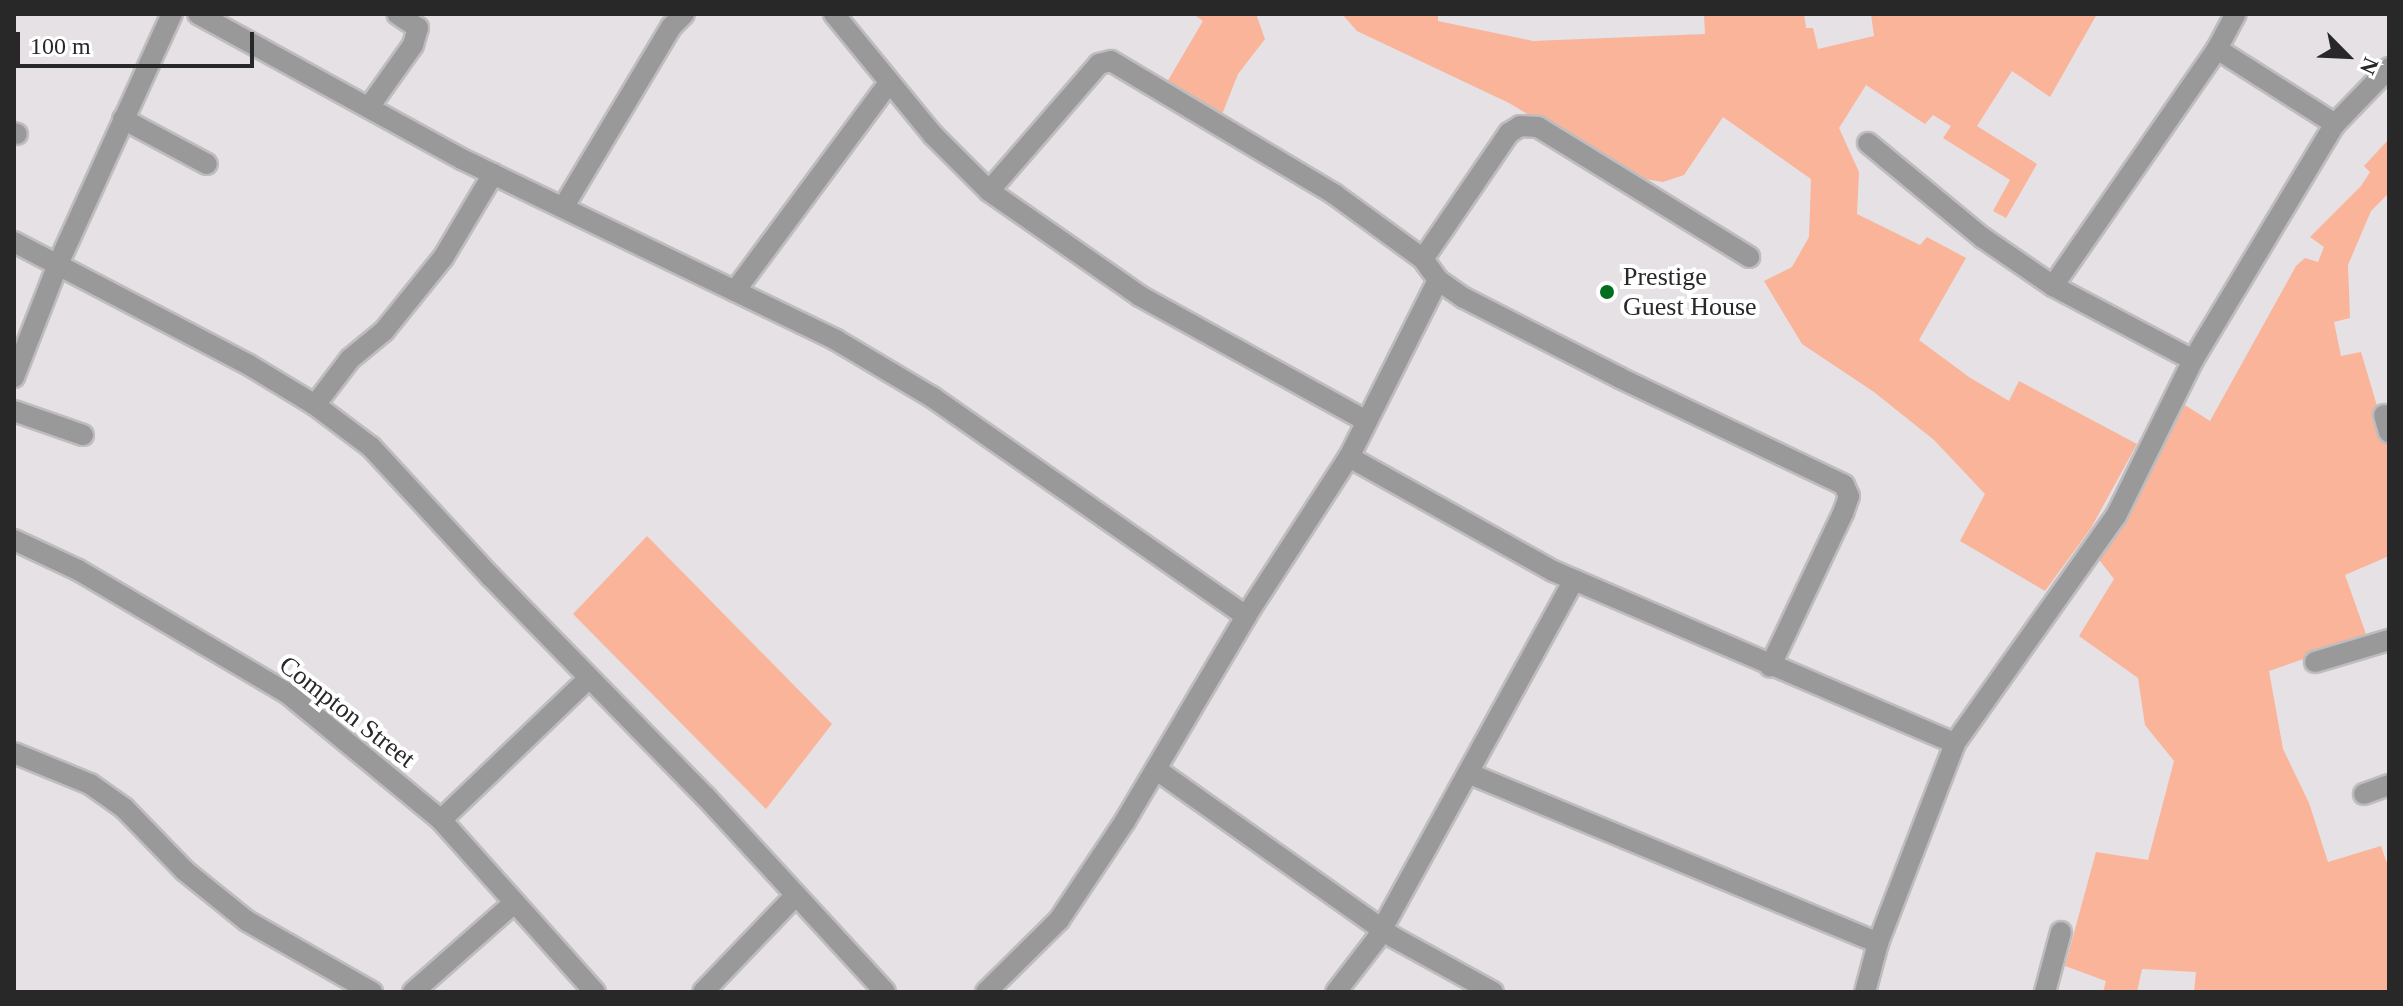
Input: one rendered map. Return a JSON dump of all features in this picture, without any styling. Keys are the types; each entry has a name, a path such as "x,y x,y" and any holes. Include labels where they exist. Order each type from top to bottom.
{"street":[{"path":"14,377 58,264 172,14"},
{"path":"198,14 493,174 836,340 932,397 1246,616"},
{"path":"369,107 413,45 418,28 397,14"},
{"path":"834,14 942,145 989,191 1159,308 1366,421"},
{"path":"2053,286 2217,49 2236,14"},
{"path":"564,206 672,18"},
{"path":"2217,49 2335,124"},
{"path":"989,191 1099,64 1111,61 1334,194 1423,259 1438,280 1464,298 1620,378 1844,485 1849,496 1843,513 1770,667"},
{"path":"1865,992 1878,943 1955,743 2116,516 2193,360 2335,124 2389,68"},
{"path":"735,291 889,83"},
{"path":"123,119 207,164"},
{"path":"1423,259 1509,133 1520,126 1538,127 1749,257"},
{"path":"1868,143 1983,238 2053,286 2193,360"},
{"path":"315,405 350,359 384,331 443,258 493,174"},
{"path":"14,242 249,365 315,405 371,447 705,796 795,896 887,989"},
{"path":"986,992 1059,920 1157,770 1246,616 1349,457 1438,280"},
{"path":"14,411 83,435"},
{"path":"1349,457 1574,580 1770,667 1955,743"},
{"name":"Compton Street","path":"14,540 78,570 287,693 441,820 595,992"},
{"path":"1336,992 1382,928 1574,580"},
{"path":"2315,662 2389,640"},
{"path":"441,820 589,678"},
{"path":"14,753 90,784 124,808 185,871 247,921 372,992"},
{"path":"1157,770 1382,928 1493,992"},
{"path":"1468,773 1878,943"},
{"path":"2364,794 2389,785"},
{"path":"703,992 795,896"},
{"path":"413,992 514,903"},
{"path":"2045,992 2061,932"}],"shaded area":[{"path":"1193,14 1256,14 1265,39 1238,74 1221,117 1163,89 1203,21"},
{"path":"1342,14 1438,14 1438,21 1533,41 1705,34 1704,14 1804,14 1806,28 1813,28 1818,49 1874,36 1871,14 2097,14 2050,97 2012,71 1977,126 2037,164 2006,218 1993,211 2010,180 1943,138 1951,126 1933,115 1925,124 1866,85 1839,128 1859,172 1857,214 1920,245 1927,237 1966,258 1919,340 1969,377 2009,401 2019,381 2137,444 2091,528 2045,591 1960,541 1985,494 1934,440 1874,392 1802,344 1764,281 1792,267 1809,237 1811,179 1723,117 1684,175 1663,182 1633,177 1509,103 1357,31"},
{"path":"2389,139 2389,193 2371,211 2348,265 2350,318 2334,322 2341,356 2361,352 2389,446 2389,556 2345,575 2367,637 2269,671 2283,749 2309,803 2328,862 2381,846 2389,869 2389,992 2194,992 2196,972 2142,969 2137,992 2103,992 2106,981 2065,966 2096,852 2148,860 2174,761 2145,725 2138,678 2079,636 2114,579 2097,557 2185,405 2210,421 2296,266 2305,258 2318,262 2324,247 2310,237 2361,186 2370,172 2364,166"},
{"path":"647,536 832,724 766,809 573,614"}],"place":[{"name":"Prestige Guest House","path":"1607,292"}]}
